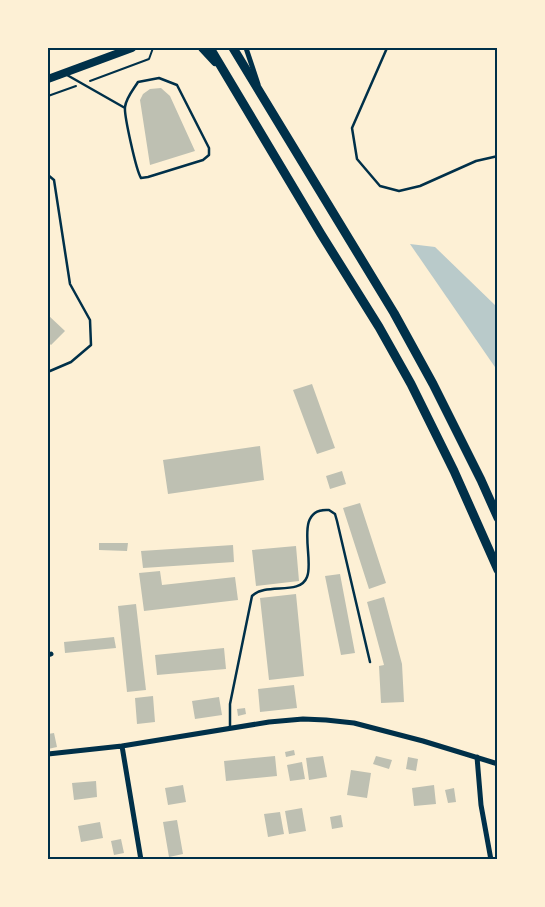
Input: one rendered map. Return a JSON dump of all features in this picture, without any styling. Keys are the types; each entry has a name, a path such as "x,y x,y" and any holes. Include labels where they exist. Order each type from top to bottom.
{"highway":[{"path":"210,48 388,343 454,471 498,570"},
{"path":"233,48 394,312 433,384 498,518"}],"main road":[{"path":"48,79 132,48"},
{"path":"202,48 225,73"}],"street":[{"path":"246,48 262,94"},
{"path":"48,754 122,746 269,722 304,719 341,721 424,741 498,764"},
{"path":"122,746 141,860"},
{"path":"477,757 481,805 491,860"},
{"path":"272,860 278,860"}],"lane":[{"path":"387,48 352,128 357,159 380,186 399,191 420,186 476,160 498,156"},
{"path":"64,73 125,108"},
{"path":"158,78 177,85 209,148 210,155 203,160 140,178 136,168 125,108 130,94 138,82 158,78"},
{"path":"48,175 54,180 70,284 90,320 91,345 71,362 48,371"},
{"path":"230,728 230,704 252,596 259,590 297,587 307,579 309,572 306,532 312,516 318,511 329,510 334,514 337,521 370,662"}],"path":[{"path":"48,96 149,59 154,48"}],"shaded area":[{"path":"410,244 435,247 497,307 497,370"}],"building":[{"path":"161,88 170,96 195,151 150,165 140,100 143,94 150,89"},
{"path":"48,315 65,331 51,345 48,342"},
{"path":"312,384 335,448 317,454 293,390"},
{"path":"260,446 264,480 168,494 163,460"},
{"path":"342,471 346,484 330,489 326,476"},
{"path":"360,503 386,583 369,589 343,508"},
{"path":"99,543 128,543 127,551 99,550"},
{"path":"233,545 234,562 143,568 141,551"},
{"path":"296,546 299,581 256,586 252,550"},
{"path":"160,571 162,585 235,577 238,600 144,611 139,573"},
{"path":"340,574 355,653 341,655 325,576"},
{"path":"296,594 304,676 269,680 260,598"},
{"path":"384,597 402,664 404,702 381,703 379,666 384,665 367,602"},
{"path":"136,604 146,690 127,692 118,606"},
{"path":"114,637 116,648 65,653 64,642"},
{"path":"224,648 226,669 157,675 155,655"},
{"path":"294,685 297,708 260,712 258,689"},
{"path":"153,696 155,722 137,724 135,698"},
{"path":"219,697 222,715 195,719 192,701"},
{"path":"245,708 246,714 238,716 237,709"},
{"path":"54,733 57,747 48,749 48,734"},
{"path":"294,750 295,755 286,757 285,752"},
{"path":"275,756 277,776 226,781 224,761"},
{"path":"323,756 327,777 309,780 306,758"},
{"path":"376,756 392,760 389,769 373,764"},
{"path":"408,757 418,759 416,771 406,769"},
{"path":"302,762 305,779 290,781 287,765"},
{"path":"351,770 371,773 367,798 347,795"},
{"path":"96,781 97,797 74,800 72,783"},
{"path":"183,785 186,802 168,805 165,788"},
{"path":"434,785 436,804 414,806 412,788"},
{"path":"454,788 456,802 448,803 445,790"},
{"path":"302,808 306,831 289,834 285,811"},
{"path":"280,812 284,834 268,837 264,814"},
{"path":"341,815 343,827 332,829 330,817"},
{"path":"177,820 183,854 169,857 163,822"},
{"path":"100,822 103,838 81,842 78,826"},
{"path":"121,839 124,853 114,855 111,841"}]}
